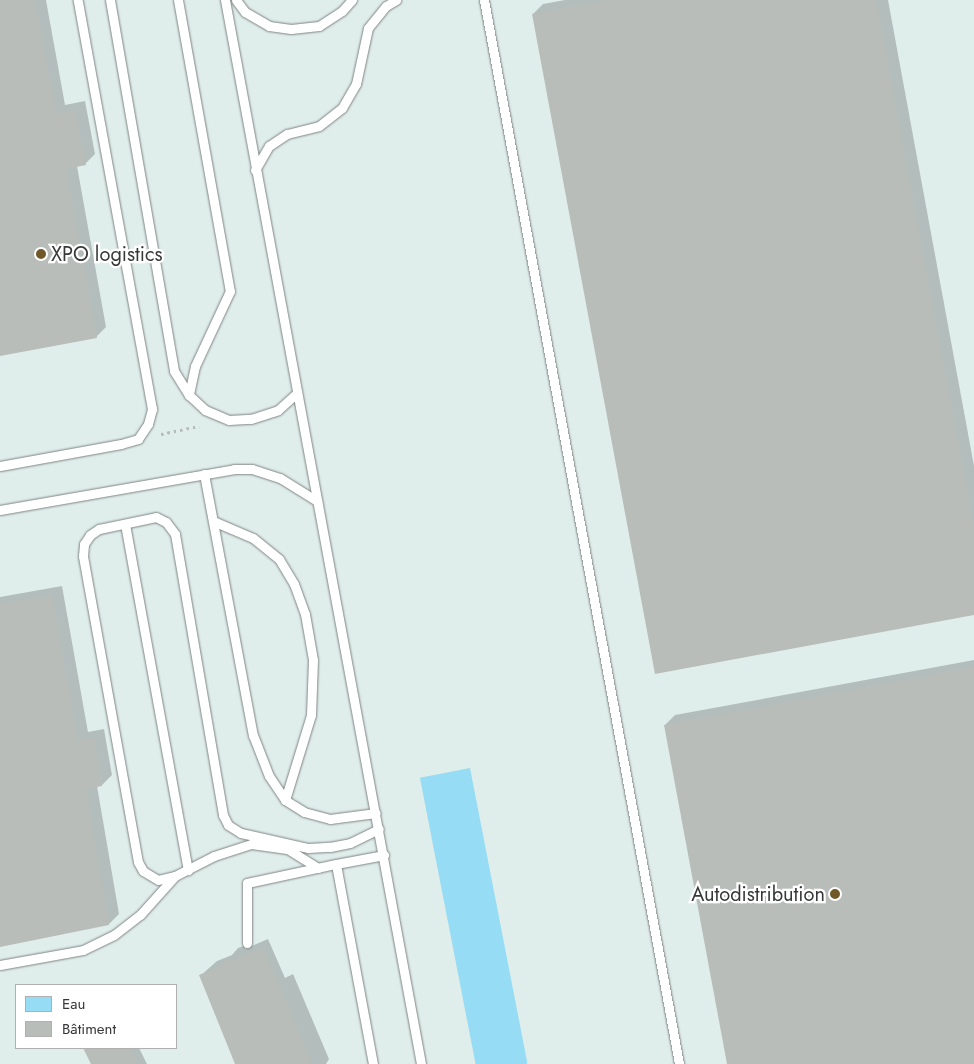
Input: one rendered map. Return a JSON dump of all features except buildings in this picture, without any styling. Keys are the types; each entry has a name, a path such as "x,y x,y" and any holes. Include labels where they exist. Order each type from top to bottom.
{"lane":[{"path":"0,466 121,444 138,438 148,424 152,409 78,0"},
{"path":"110,0 174,372 189,395 204,410 229,420 251,419 278,410 297,392"},
{"path":"178,0 230,291 195,366 189,395"},
{"path":"225,0 421,1064"},
{"path":"236,0 245,12 269,26 291,29 319,26 342,11 352,0"},
{"path":"256,170 269,146 287,134 319,126 342,108 356,84 368,28 386,6 396,0"},
{"path":"484,0 679,1064"},
{"path":"0,510 234,469 252,469 280,478 317,502"},
{"path":"204,474 253,735 269,776 285,800 304,812 330,819 376,813"},
{"path":"318,868 287,849 251,844 214,856 175,876 158,880 143,871 138,862 83,556 84,544 90,535 99,529 156,517 166,522 175,534 223,815 228,825 241,833 308,848 330,848 350,843 379,829"},
{"path":"213,521 253,538 279,559 294,584 305,614 312,660 311,715 285,800"},
{"path":"125,524 188,870"},
{"path":"247,943 248,882 384,855"},
{"path":"336,864 373,1064"},
{"path":"0,965 83,950 114,936 140,915 175,876"}],"path":[{"path":"138,438 202,425"}],"shaded area":[{"path":"0,0 974,0 974,1064 0,1064"}],"water":[{"path":"470,768 527,1063 476,1064 420,778"}],"place":[{"name":"XPO logistics","path":"41,254"},
{"name":"Autodistribution","path":"835,894"}]}
